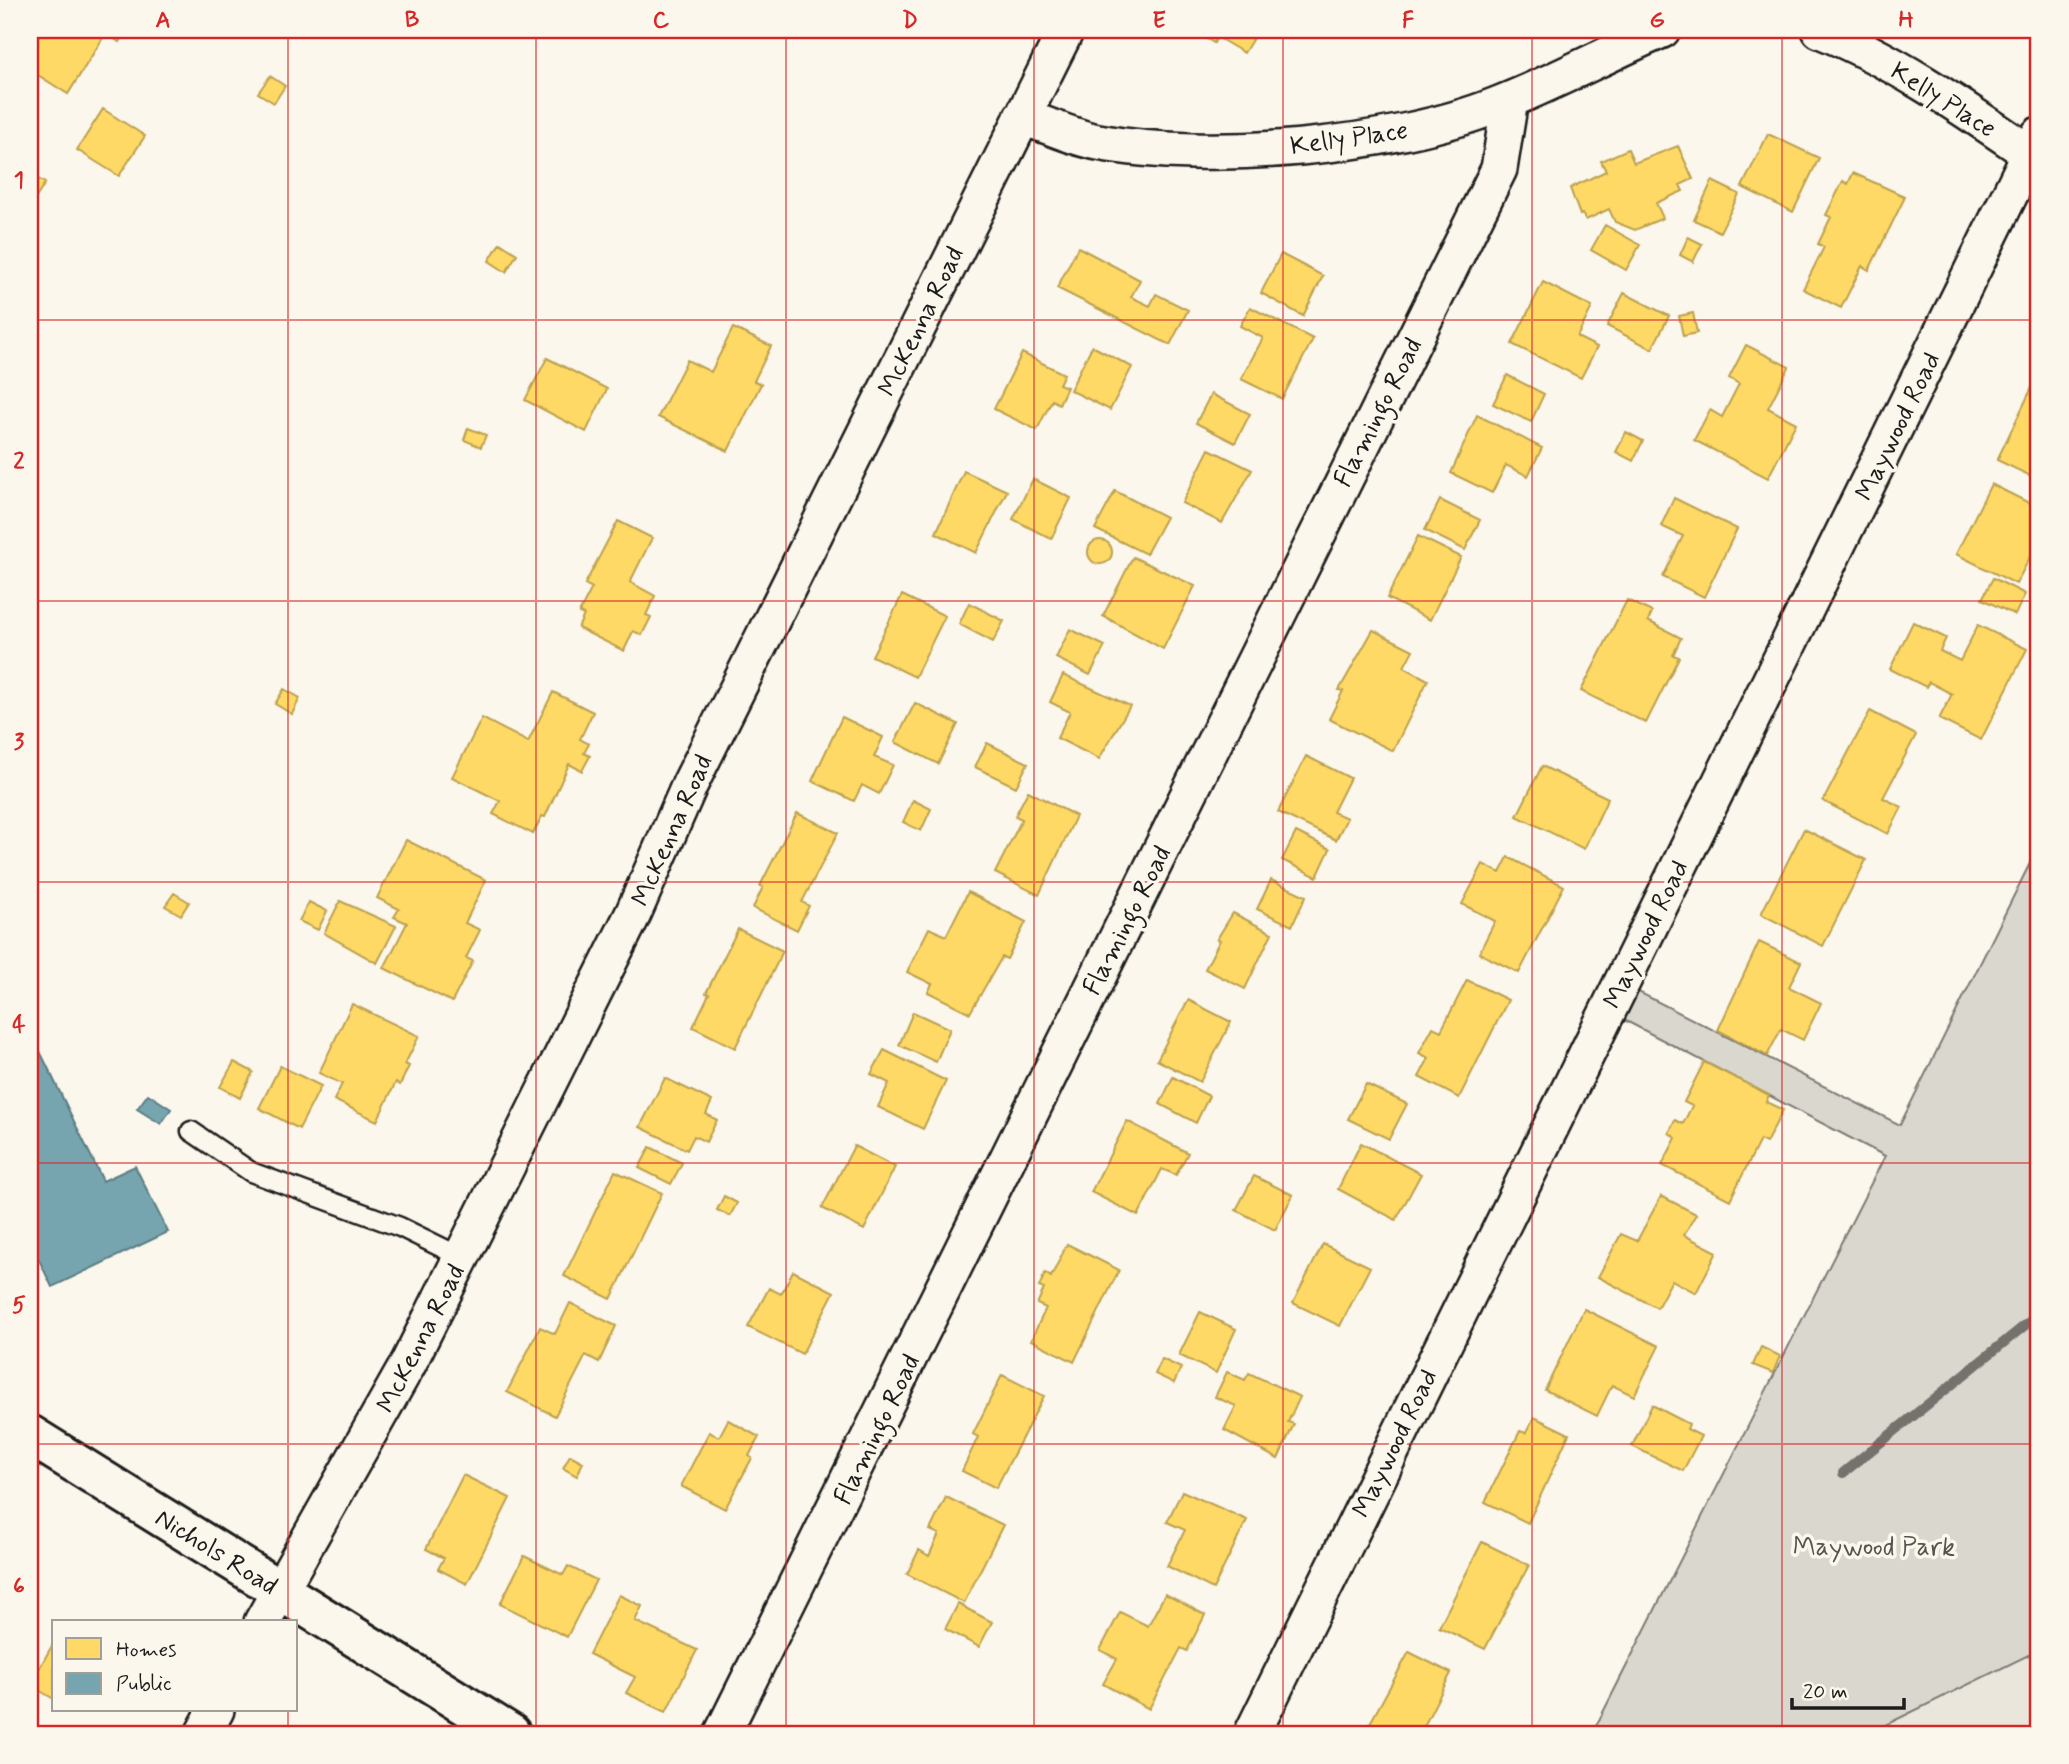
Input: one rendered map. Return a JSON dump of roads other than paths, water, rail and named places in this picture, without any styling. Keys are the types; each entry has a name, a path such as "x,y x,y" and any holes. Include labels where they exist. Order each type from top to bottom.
{"street":[{"name":"McKenna Road","path":"271,1606 408,1364 633,914 690,784 1066,30"},
{"name":"Kelly Place","path":"1022,117 1094,142 1151,150 1210,152 1392,135 1510,100 1564,78 1662,30"},
{"name":"Kelly Place","path":"1820,30 1874,56 1976,116 2034,144"},
{"name":"Flamingo Road","path":"722,1734 1499,169 1510,100"},
{"name":"Maywood Road","path":"1252,1734 2034,144"},
{"name":"Nichols Road","path":"30,1435 271,1606 297,1620"},
{"name":"Nichols Road","path":"298,1620 511,1734"},
{"path":"203,1734 215,1712"}],"lane":[{"path":"191,1131 251,1172 400,1227 461,1257"}],"waterway":[{"path":"1843,1473 2039,1314"}],"park label":[{"name":"Maywood Park","path":"1874,1546"}]}
